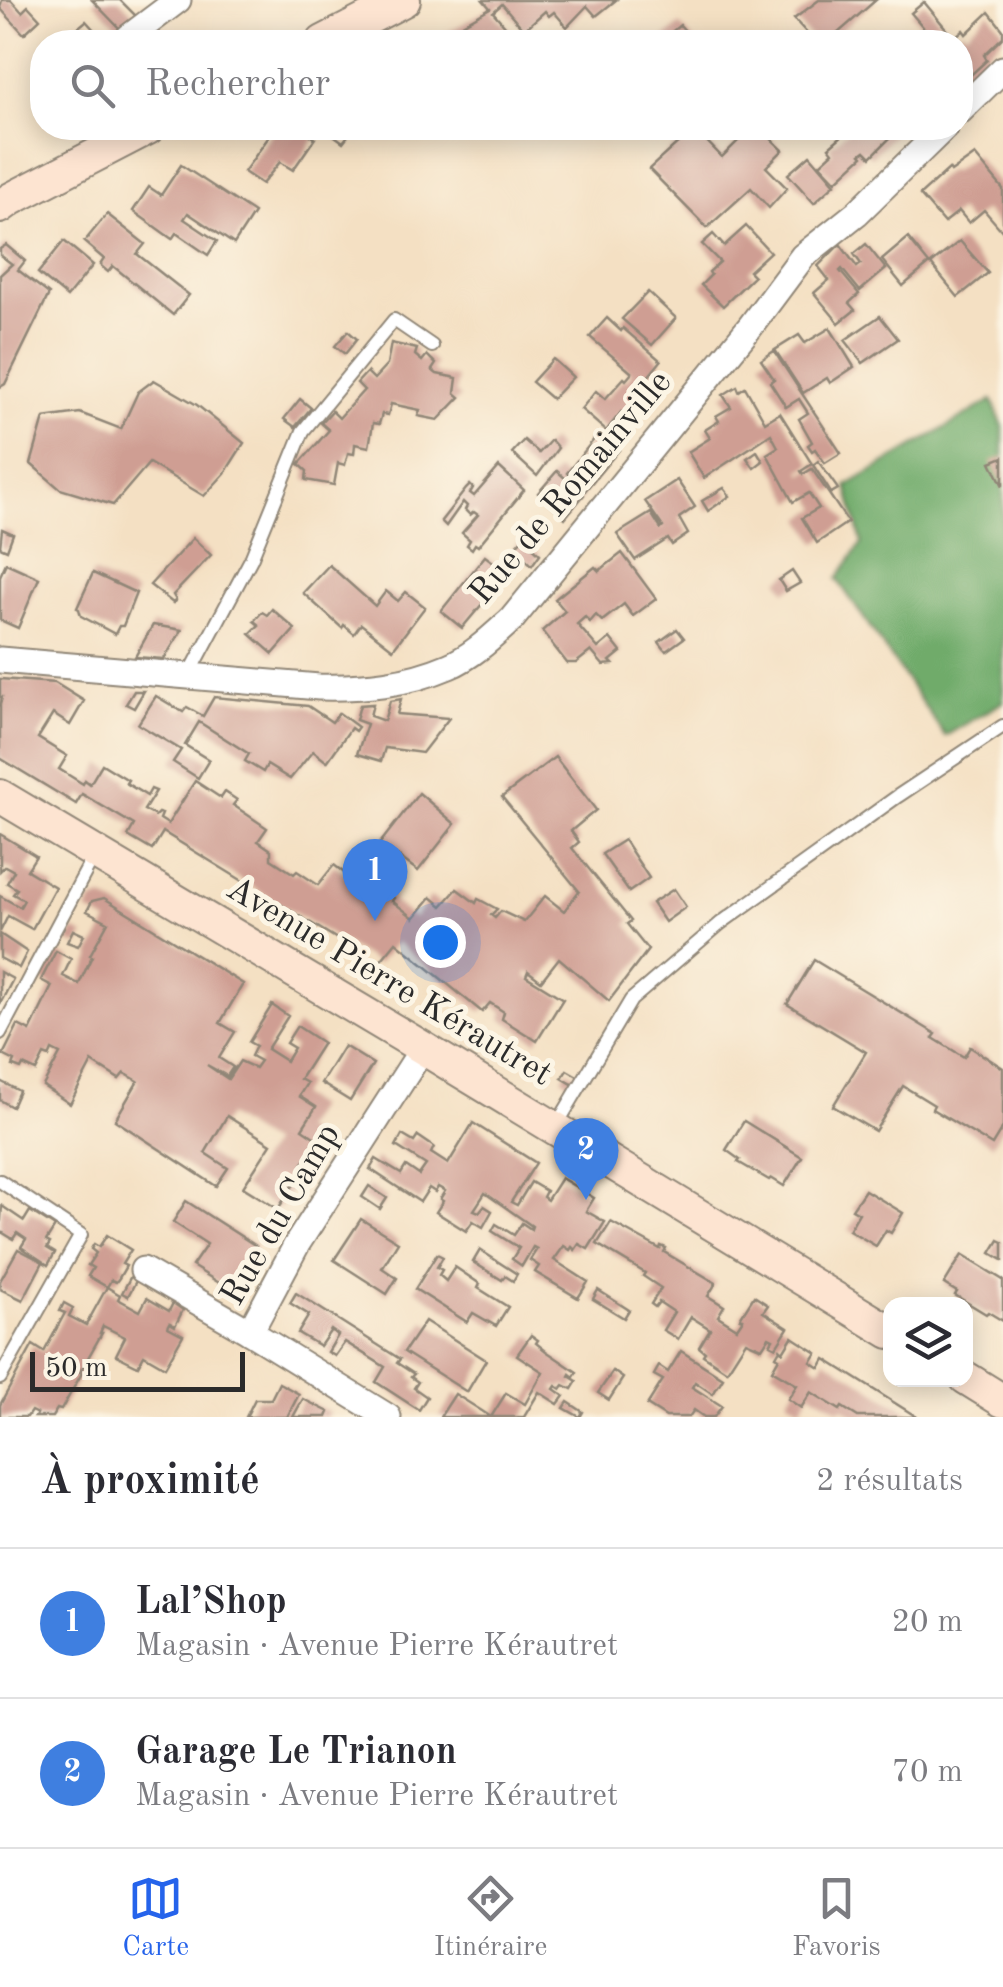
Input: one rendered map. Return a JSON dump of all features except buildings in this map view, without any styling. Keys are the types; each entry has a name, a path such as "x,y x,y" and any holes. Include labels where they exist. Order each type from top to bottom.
{"main road":[{"path":"346,30 404,0"},
{"path":"0,208 125,140"},
{"name":"Avenue Pierre Kérautret","path":"0,796 883,1328"},
{"path":"973,1382 1003,1400"}],"street":[{"path":"138,30 178,0"},
{"path":"973,98 1003,69"},
{"name":"Rue de Romainville","path":"0,660 362,688 399,682 451,665 486,643 512,619 803,256 857,213 932,140"},
{"name":"Rue du Camp","path":"388,1417 250,1332 297,1244 423,1048"},
{"path":"144,1270 250,1332"}],"lane":[{"path":"188,675 251,559 304,431 394,320 432,346"},
{"path":"554,1128 631,1000 722,922 1003,726"},
{"path":"0,1033 95,853"},
{"path":"0,1181 81,1235 0,1378"}],"green space":[{"path":"992,400 1003,427 1003,702 945,736 837,579 862,543 847,486"}],"place":[{"name":"Lal’Shop","path":"375,921"},
{"name":"Garage Le Trianon","path":"586,1200"}]}
